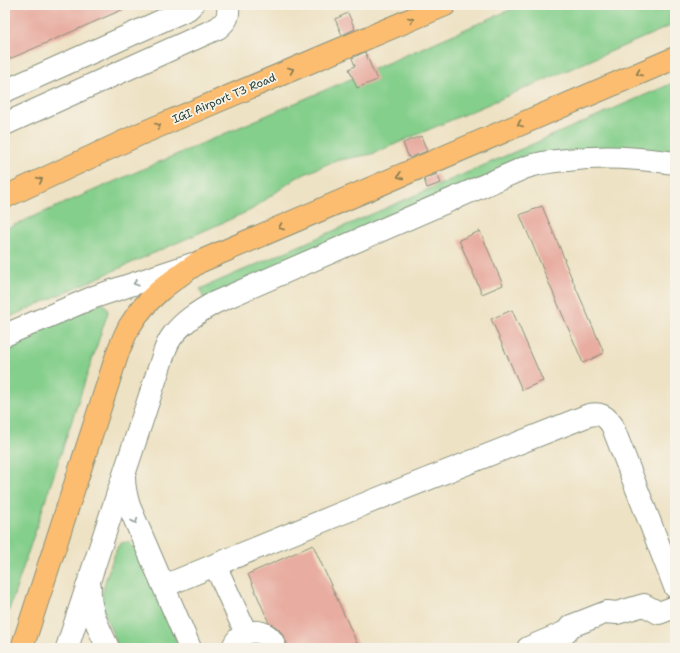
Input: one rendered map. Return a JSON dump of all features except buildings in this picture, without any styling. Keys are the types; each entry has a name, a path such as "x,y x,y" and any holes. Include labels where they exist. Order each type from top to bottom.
{"main road":[{"name":"IGI Airport T3 Road","path":"9,192 140,134 446,5"},
{"path":"22,648 117,356 130,324 147,302 167,284 199,262 675,58"}],"street":[{"path":"5,91 188,9 192,5"},
{"path":"5,124 218,28 226,21 229,12 228,5"},
{"path":"67,648 164,353 172,336 183,324 203,309 221,300 536,164 588,157 633,158 675,163"},
{"path":"5,335 94,297 199,262"},
{"path":"164,586 450,470 589,415 596,414 602,415 612,425 675,587"},
{"path":"125,470 124,484 129,506 190,648"},
{"path":"215,565 239,641 250,632 257,632 264,634 270,639 275,648"},
{"path":"91,577 89,596 91,607 108,648"},
{"path":"528,648 566,632 571,626 607,612 617,613 644,605 659,613 675,607"},
{"path":"74,648 75,624"}],"green space":[{"path":"521,5 675,5 675,24 372,154 334,161 296,178 251,210 5,319 5,229"},
{"path":"675,82 675,158 557,154 204,299 200,289"},
{"path":"102,303 106,306 108,312 5,622 5,343"},
{"path":"121,543 130,543 138,552 180,648 119,648 104,613 102,596 107,575 117,548"}]}
